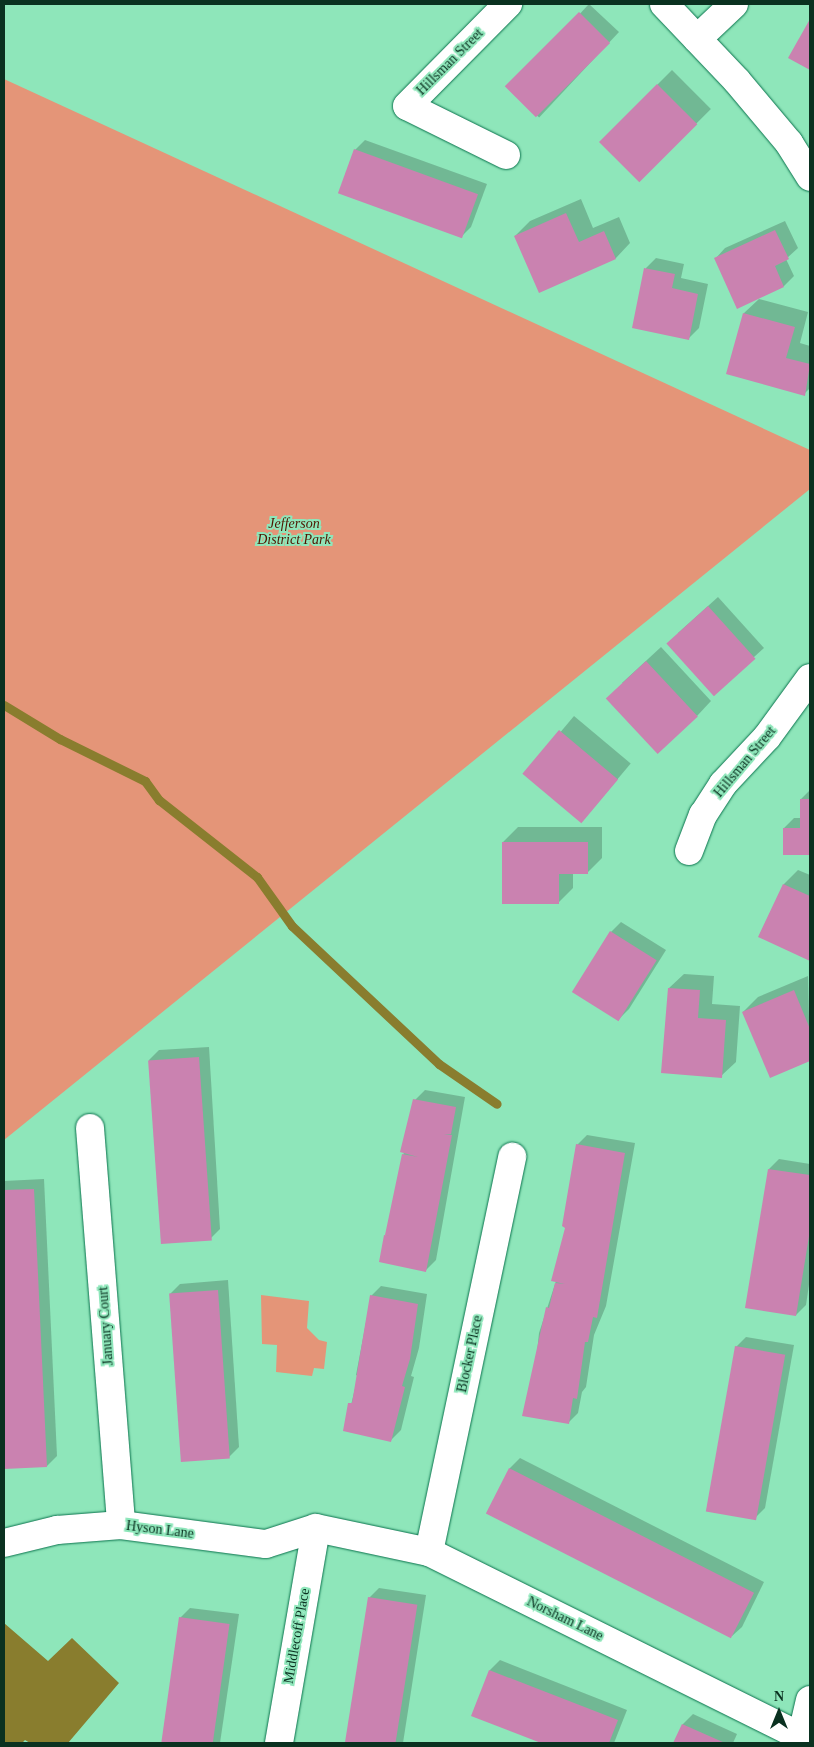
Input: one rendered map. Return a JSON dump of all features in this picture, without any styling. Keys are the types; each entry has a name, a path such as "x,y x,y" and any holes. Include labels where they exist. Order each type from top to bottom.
{"street":[{"name":"Hillsman Street","path":"506,154 407,106 508,4"},
{"path":"664,4 789,143 810,177"},
{"path":"697,39 734,4"},
{"name":"Hillsman Street","path":"689,851 703,815 723,784 767,737 810,678"},
{"name":"January Court","path":"90,1128 121,1524"},
{"name":"Blocker Place","path":"429,1552 512,1156"},
{"name":"Hyson Lane","path":"4,1543 58,1530 121,1524 266,1544 316,1528"},
{"name":"Norsham Lane","path":"316,1528 429,1552 802,1740"},
{"name":"Middlecoff Place","path":"279,1743 316,1528"},
{"path":"802,1740 810,1700"}],"green space":[{"name":"Jefferson District Park","path":"4,79 810,450 810,489 4,1140"},
{"path":"261,1295 309,1301 307,1328 319,1340 327,1342 324,1369 314,1368 312,1376 276,1372 277,1345 262,1344"}],"shaded area":[{"path":"4,1623 48,1661 72,1638 119,1683 68,1743 30,1743 25,1740 22,1743 4,1743"}],"building":[{"path":"579,12 610,43 536,117 505,86"},
{"path":"810,19 810,70 788,58"},
{"path":"657,84 697,124 639,182 599,142"},
{"path":"354,149 478,194 462,238 338,193"},
{"path":"566,213 579,242 604,231 616,259 539,293 514,236"},
{"path":"775,230 789,259 775,266 784,287 737,309 714,258"},
{"path":"644,268 675,274 672,288 698,294 689,340 632,328"},
{"path":"743,313 795,327 786,358 810,364 805,396 726,374"},
{"path":"708,606 756,659 714,696 666,643"},
{"path":"646,661 698,717 658,754 606,699"},
{"path":"559,730 618,779 581,823 522,774"},
{"path":"800,799 810,799 810,855 783,855 783,828 800,828"},
{"path":"502,842 588,842 588,874 559,874 559,904 502,904"},
{"path":"783,884 810,896 810,961 758,937"},
{"path":"610,931 657,960 618,1021 572,992"},
{"path":"668,988 700,990 698,1018 726,1020 722,1078 661,1073"},
{"path":"794,990 810,1029 810,1061 770,1078 742,1012"},
{"path":"199,1057 212,1241 161,1244 148,1061"},
{"path":"413,1099 456,1107 451,1134 444,1134 452,1135 426,1272 379,1262 384,1235 390,1236 385,1235 402,1154 418,1157 400,1152"},
{"path":"576,1144 625,1153 597,1318 593,1317 588,1342 585,1342 577,1399 573,1398 569,1424 522,1416 546,1307 549,1308 555,1283 565,1284 551,1281 565,1228 562,1226"},
{"path":"768,1169 810,1175 810,1230 796,1316 745,1308"},
{"path":"34,1189 47,1467 4,1469 4,1190"},
{"path":"218,1290 230,1459 181,1462 169,1293"},
{"path":"370,1295 418,1304 410,1359 402,1386 405,1387 391,1442 343,1431 348,1403 352,1403"},
{"path":"735,1346 785,1355 756,1520 706,1511"},
{"path":"509,1468 754,1593 731,1638 486,1513"},
{"path":"368,1597 417,1605 395,1743 345,1743"},
{"path":"179,1617 230,1624 213,1743 161,1743"},
{"path":"489,1670 618,1720 609,1743 541,1743 471,1716"},
{"path":"682,1724 725,1743 673,1743"}],"waterway":[{"path":"4,705 60,739 145,781 159,800 257,877 292,926 439,1064 497,1104"}]}
